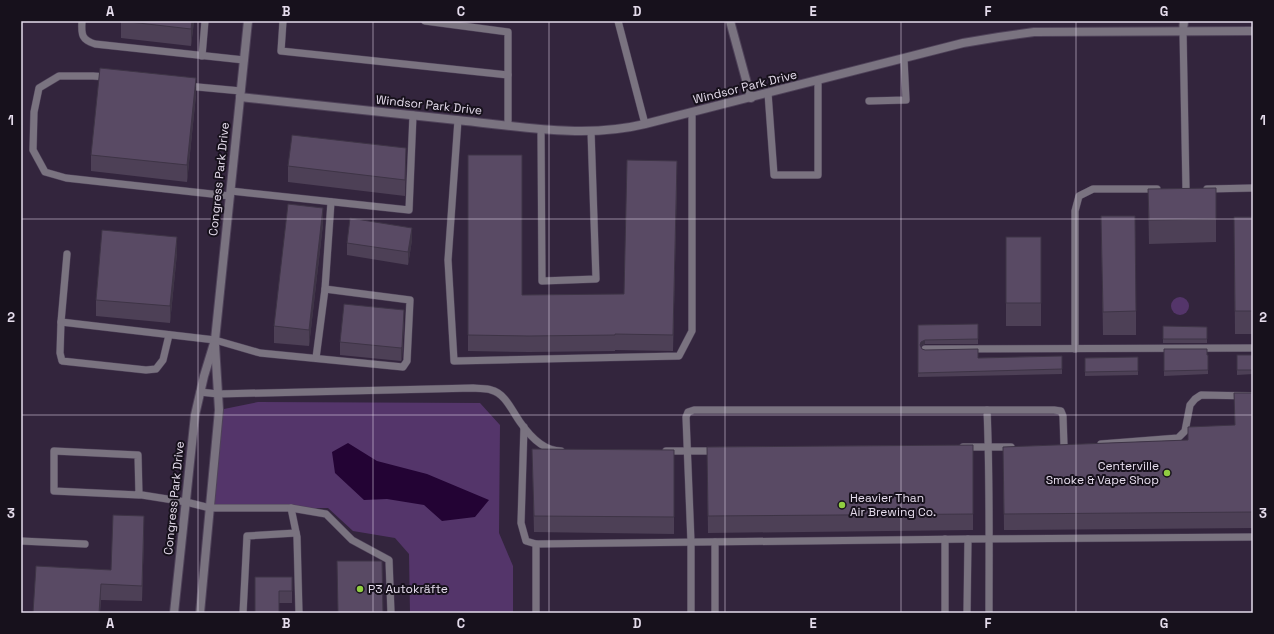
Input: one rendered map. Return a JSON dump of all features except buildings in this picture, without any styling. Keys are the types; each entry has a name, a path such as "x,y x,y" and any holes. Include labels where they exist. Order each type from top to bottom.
{"street":[{"name":"Congress Park Drive","path":"200,613 219,410 215,340 248,21"},
{"path":"730,21 751,98"},
{"path":"1183,31 1184,21"},
{"name":"Windsor Park Drive","path":"240,94 541,129 591,131 612,130 644,124 751,98 963,43 999,37 1034,32 1253,31"},
{"name":"Congress Park Drive","path":"174,613 195,415 215,340"}],"lane":[{"path":"82,21 81,33 87,41 95,44 244,60"},
{"path":"202,56 205,21"},
{"path":"283,21 281,51 508,75"},
{"path":"425,21 508,32 508,125"},
{"path":"618,21 644,124"},
{"path":"1183,31 1190,189 1253,188"},
{"path":"869,101 906,100 904,59"},
{"path":"116,78 59,76 39,88 34,112 33,150 45,172 66,178 409,210 413,115"},
{"path":"768,93 774,175 818,175 818,80"},
{"path":"177,84 240,94"},
{"path":"458,120 448,260 454,361 679,356 692,330 692,112"},
{"path":"541,129 542,281 596,280 591,131"},
{"path":"1075,349 1075,211 1079,196 1093,190 1163,189"},
{"path":"316,358 324,289 331,202"},
{"path":"67,254 61,322 60,353 62,361 146,370 156,369 163,360 169,335"},
{"path":"61,322 215,340 260,353 403,367 408,361 410,300 324,289"},
{"path":"925,349 1253,348"},
{"path":"200,392 218,394 465,388 492,390 505,399 524,427 538,443 556,451 572,451"},
{"path":"1095,444 1178,438 1184,431 1190,405 1194,399 1202,395 1253,396"},
{"path":"691,613 691,542 686,417 688,412 694,410 1061,411 1063,416 1060,446 1072,446"},
{"path":"987,410 990,539 989,613"},
{"path":"524,427 521,523 526,541 536,544 1253,537"},
{"path":"957,447 1019,447"},
{"path":"139,495 138,455 54,451 54,490 139,495 186,502 210,508 291,508 326,514 352,540 389,560 391,613"},
{"path":"656,451 719,451"},
{"path":"291,508 296,532 299,613"},
{"path":"242,613 247,536 296,532"},
{"path":"945,539 945,613"},
{"path":"967,613 968,539"},
{"path":"21,541 85,544"},
{"path":"715,542 715,613"},
{"path":"536,544 536,613"}],"shaded area":[{"path":"1176,297 1184,297 1189,302 1187,313 1184,315 1176,315 1171,310 1171,302"},
{"path":"258,402 480,403 500,425 499,533 513,566 513,613 410,613 409,554 395,538 353,531 328,508 210,508 219,410"},
{"path":"348,443 377,461 427,474 489,500 475,517 442,521 424,505 387,499 364,500 335,473 332,452"}],"place":[{"name":"Centerville Smoke & Vape Shop","path":"1167,473"},
{"name":"Heavier Than Air Brewing Co.","path":"842,505"},
{"name":"P3 Autokräfte","path":"360,589"}]}
